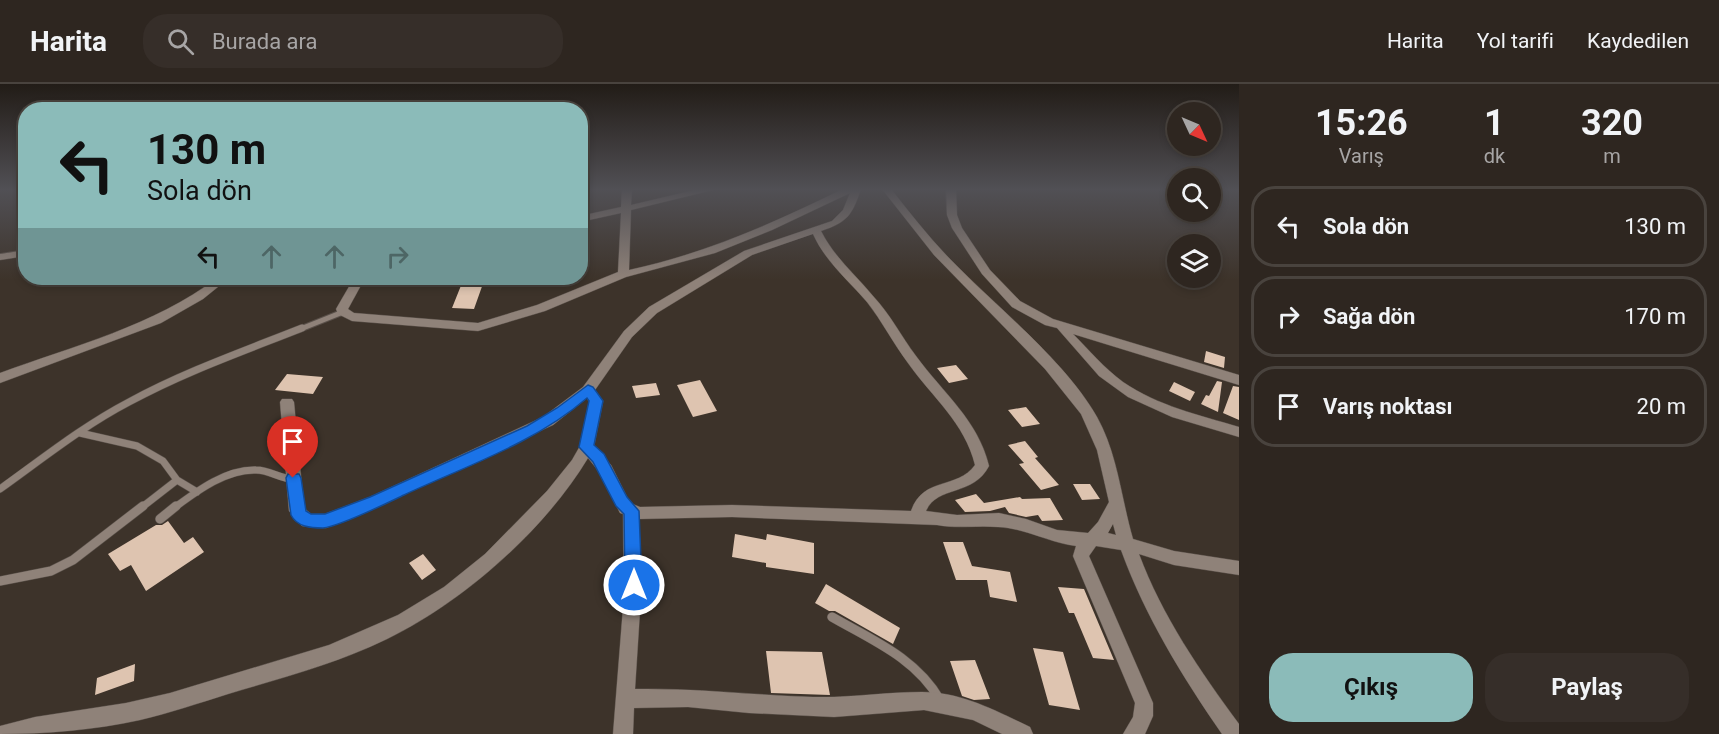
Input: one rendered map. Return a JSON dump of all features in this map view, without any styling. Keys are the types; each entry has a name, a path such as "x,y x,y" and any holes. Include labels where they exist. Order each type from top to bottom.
{"street":[{"path":"622,274 625,219"},
{"path":"355,285 342,309 352,317 478,327 541,308 622,274 645,270 723,245 787,219"},
{"path":"287,402 293,478 299,515 308,521 326,521 532,430 562,412 588,390 628,334 653,310 748,253 787,238 830,226 839,219"},
{"path":"909,219 954,270 1010,324 1081,403 1103,447 1127,544 1149,598 1166,629 1234,734"},
{"path":"954,219 986,272 1016,304 1041,318 1063,326 1239,380"},
{"path":"816,231 831,257 879,309 921,372 969,428 979,447 982,466 976,476 965,482 930,492 920,503 916,518"},
{"path":"0,257 18,254"},
{"path":"0,378 158,320 214,285"},
{"path":"1063,326 1063,330 1096,364 1125,389 1157,406 1239,432"},
{"path":"5,734 42,723 125,713 183,700 328,654 384,631 435,603 487,563 546,501 587,447 596,401 588,390"},
{"path":"587,447 599,458 621,502 631,511 741,511 937,518 957,522 999,520 1026,526 1057,537 1127,544 1174,558 1239,568"},
{"path":"1117,501 1104,527 1083,549 1083,563 1118,636 1144,703 1145,713 1142,723 1132,734"},
{"path":"623,734 633,599 631,511"},
{"path":"624,699 688,698 749,704 834,707 924,701 976,711 1023,734"}],"lane":[{"path":"0,489 109,413 237,352 343,312"},
{"path":"80,433 137,446 163,461 177,480 197,492"},
{"path":"160,519 197,492 250,469 266,468 277,472 285,479 293,478"},
{"path":"0,581 51,571 73,560 177,480"},
{"path":"832,618 915,666 930,682 941,703"}],"building":[{"path":"461,285 483,285 474,309 452,308"},
{"path":"1206,351 1225,357 1224,368 1204,362"},
{"path":"956,365 968,379 949,383 937,368"},
{"path":"287,374 323,377 313,394 275,390"},
{"path":"700,380 717,411 693,417 677,385"},
{"path":"1217,381 1222,382 1218,412 1201,404 1206,395 1209,396"},
{"path":"1174,382 1195,392 1190,401 1169,391"},
{"path":"656,383 660,395 636,398 632,386"},
{"path":"1233,386 1239,387 1239,420 1223,413"},
{"path":"1026,407 1040,424 1022,427 1008,410"},
{"path":"1025,441 1038,457 1035,458 1059,485 1041,490 1019,464 1024,463 1008,445"},
{"path":"1073,484 1090,484 1100,499 1082,500"},
{"path":"976,494 984,503 1020,497 1022,499 1050,498 1063,520 1042,521 1038,515 1026,517 1009,513 1005,507 990,511 965,512 955,500"},
{"path":"168,521 184,543 193,537 204,552 146,591 131,565 120,571 108,554 156,525 162,525"},
{"path":"735,534 766,540 767,534 814,543 814,574 766,567 766,563 732,557"},
{"path":"943,542 963,542 972,566 1010,572 1017,602 990,597 987,580 956,580"},
{"path":"423,554 436,570 422,580 409,563"},
{"path":"826,584 900,628 893,644 835,611 829,611 815,603"},
{"path":"1058,587 1084,589 1114,660 1093,658 1074,613 1069,613"},
{"path":"1033,648 1063,652 1080,710 1049,705"},
{"path":"766,651 822,652 830,695 771,693"},
{"path":"975,660 990,699 974,700 962,696 950,661"},
{"path":"135,664 134,681 95,695 97,678"}],"route":[{"path":"293,478 299,515 308,521 326,521 532,430 562,412 588,390 596,401 587,447 599,458 621,502 631,511 634,585"}]}
